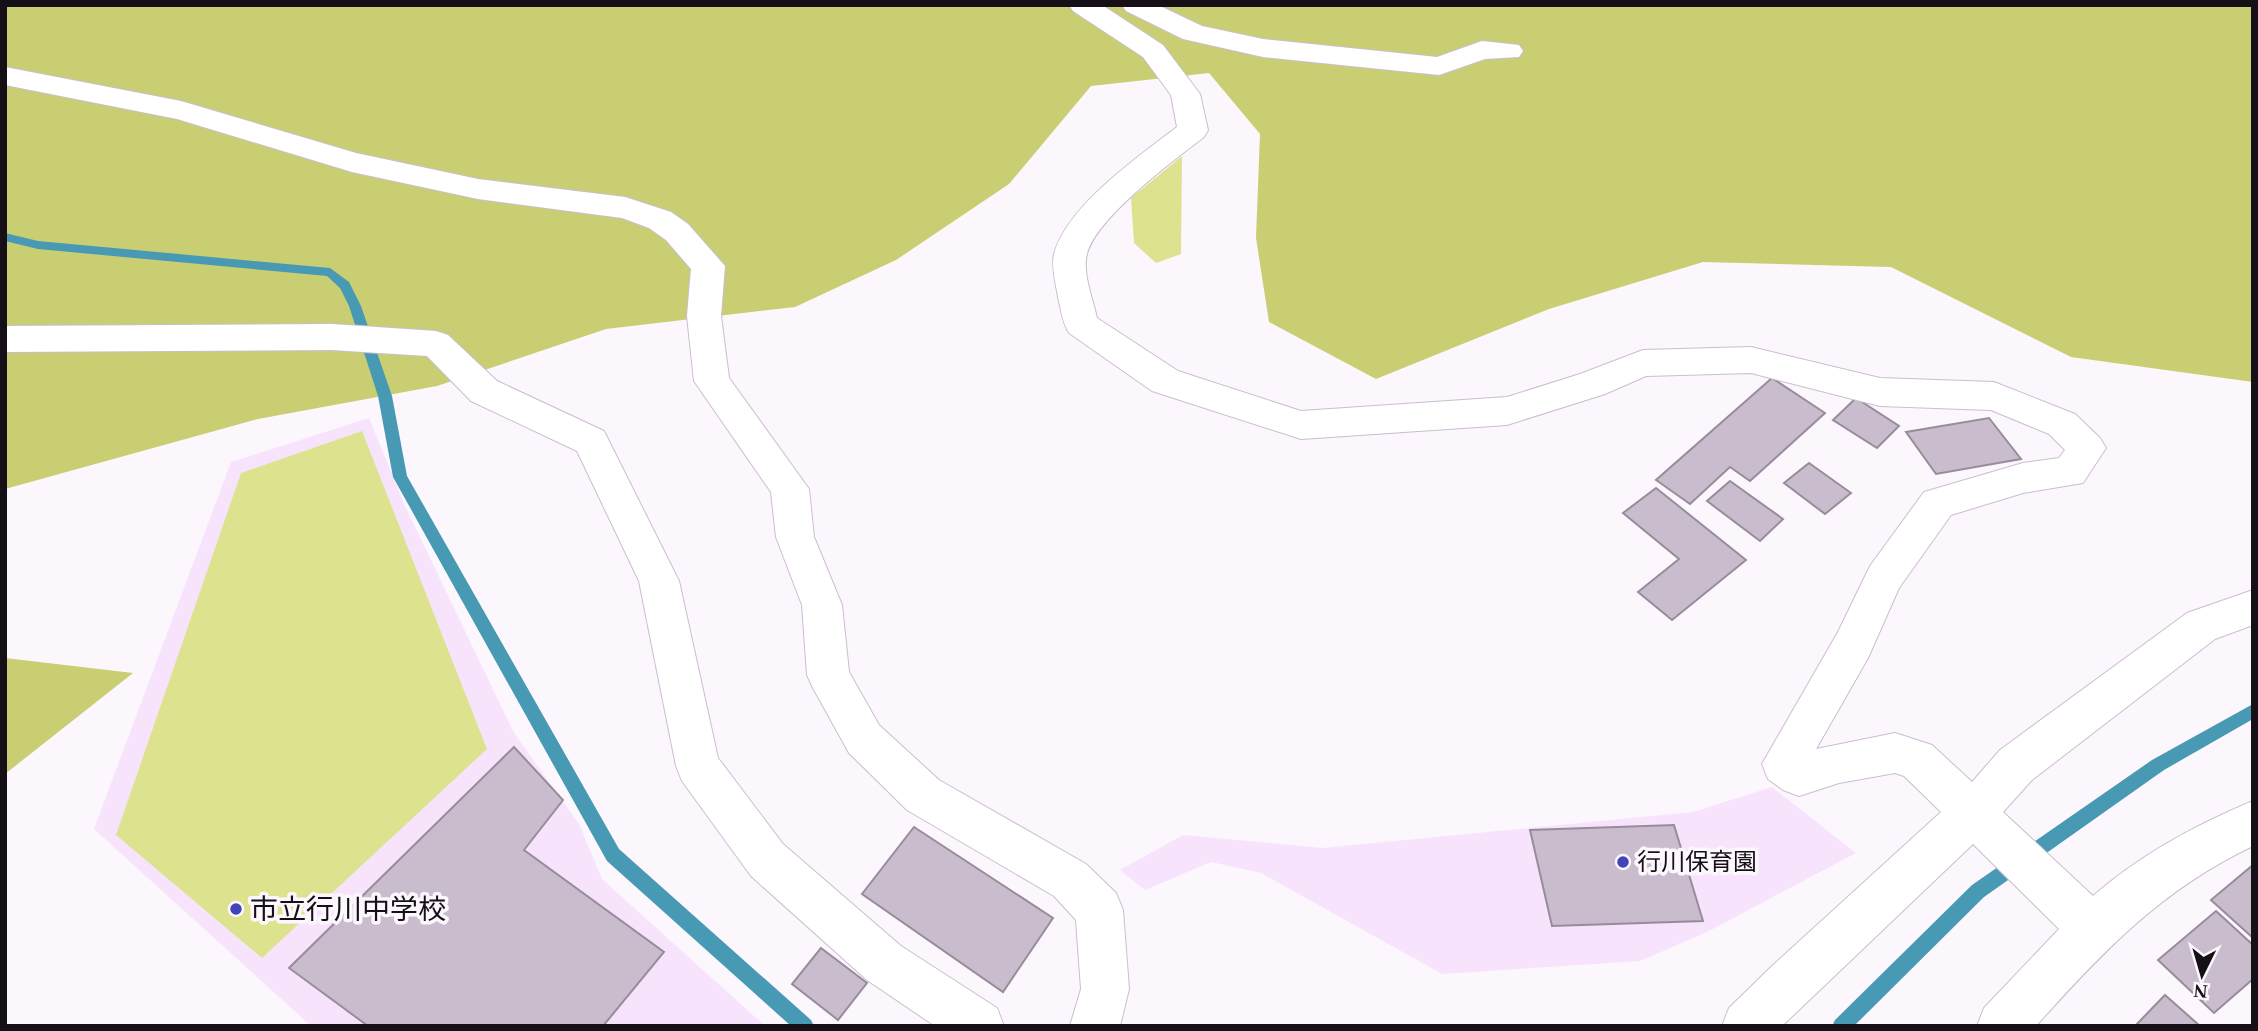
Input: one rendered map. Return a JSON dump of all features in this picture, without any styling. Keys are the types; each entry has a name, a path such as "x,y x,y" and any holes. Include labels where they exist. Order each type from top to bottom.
{"street":[{"path":"1083,5 1153,51 1185,94 1193,130 1161,155 1083,226 1070,256 1081,324 1165,381 1301,425 1507,411 1592,384 1643,363 1751,360 1881,392 1994,396 2062,424 2087,448 2070,472 2023,478 1938,503 1884,579 1853,645 1784,764 1799,775 1839,763 1884,755 1895,754 1917,759 2094,930"},
{"path":"1136,5 1192,33 1263,48 1439,66 1482,50 1509,51"},
{"path":"5,76 181,110 352,162 478,189 625,208 660,220 677,232 708,266 704,316 712,381 790,489 795,537 822,604 828,675 864,739 923,795 1070,880 1099,910 1105,989 1095,1026"},
{"path":"5,340 332,337 436,344 484,391 591,441 659,581 698,766 767,860 884,963 979,1026"},
{"path":"1746,1026 1972,814 2016,765 2201,626 2253,607"},
{"path":"2002,1026 2111,912 2163,874 2230,832 2253,823"}],"shaded area":[{"path":"369,418 405,506 514,733 579,824 602,879 765,1026 311,1026 94,829 231,462"},
{"path":"1772,787 1856,853 1707,932 1640,961 1442,974 1261,873 1211,862 1145,890 1120,870 1183,835 1323,848 1693,812"}],"green space":[{"path":"5,5 2253,5 2253,382 2071,357 1891,267 1703,262 1549,309 1376,379 1269,322 1256,238 1260,134 1209,73 1091,86 1009,184 896,260 795,307 606,329 437,386 258,419 5,489"},
{"path":"1182,156 1181,254 1156,263 1134,243 1131,198"},
{"path":"362,431 487,749 262,958 116,835 241,473"},
{"path":"5,658 133,673 5,774"}],"building":[{"path":"1772,378 1825,413 1750,481 1730,467 1690,504 1656,480"},
{"path":"1856,398 1899,426 1877,448 1833,420"},
{"path":"1989,418 2021,459 1936,474 1906,432"},
{"path":"1809,463 1851,493 1825,514 1784,483"},
{"path":"1730,481 1783,519 1760,541 1707,501"},
{"path":"1656,488 1746,560 1672,620 1638,592 1679,559 1623,513"},
{"path":"514,747 563,800 524,850 664,952 603,1026 368,1026 289,968"},
{"path":"1674,825 1703,921 1552,926 1530,830"},
{"path":"914,827 1053,918 1003,992 862,894"},
{"path":"2253,865 2253,938 2211,900"},
{"path":"2216,911 2253,945 2253,979 2214,1013 2158,960"},
{"path":"821,948 867,983 838,1020 792,984"},
{"path":"2165,995 2200,1026 2135,1026"}],"waterway":[{"path":"5,237 38,245 330,272 345,285 355,306 385,396 400,477 613,855 805,1026"},
{"path":"1841,1026 1978,891 2158,765 2253,711"}],"place":[{"name":"行川保育園","path":"1623,862"},
{"name":"市立行川中学校","path":"236,909"}]}
